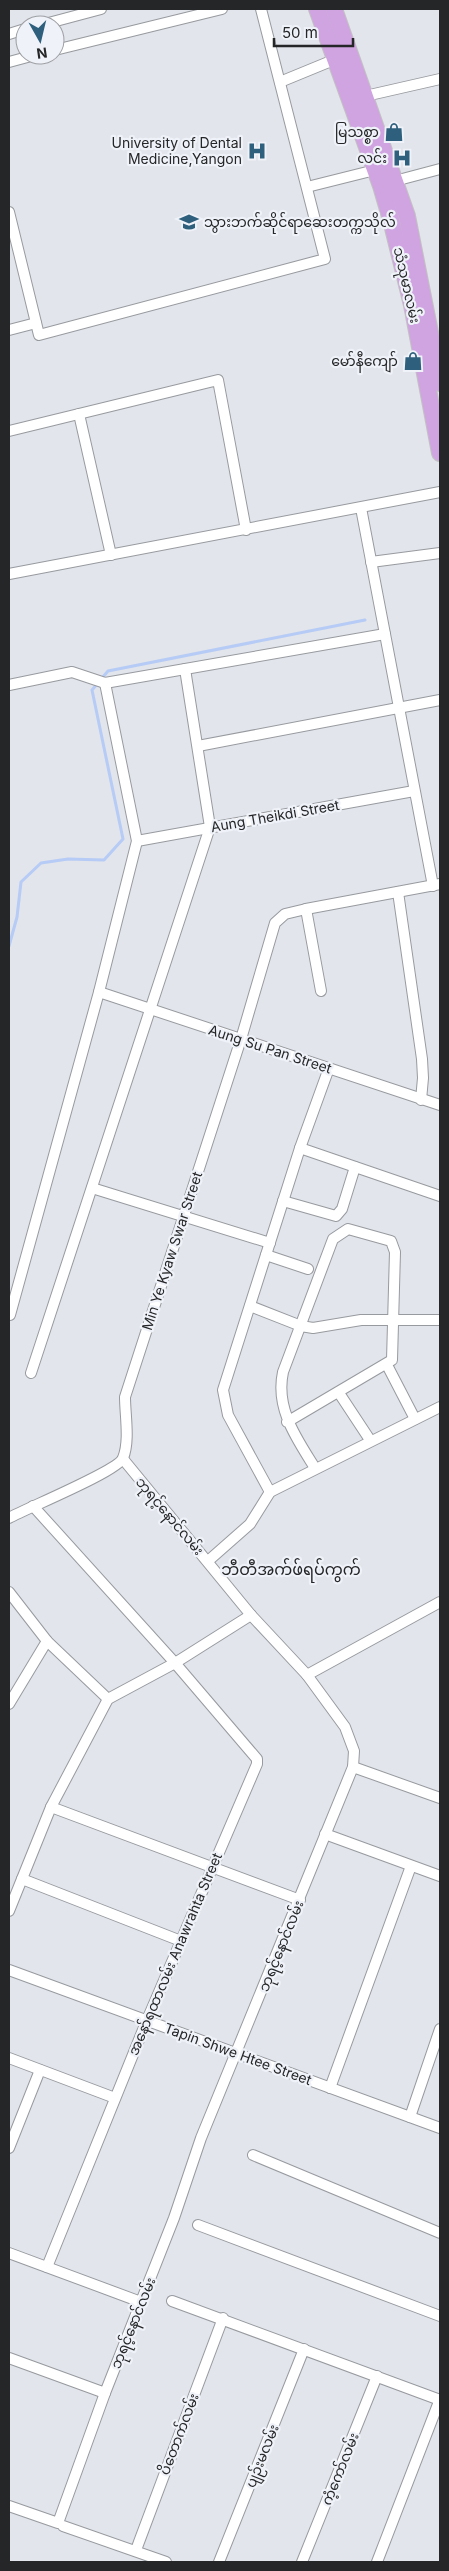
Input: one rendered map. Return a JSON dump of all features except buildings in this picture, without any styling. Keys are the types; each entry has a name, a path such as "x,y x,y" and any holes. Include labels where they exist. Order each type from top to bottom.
{"main road":[{"name":"သံသုမာလမ်း","path":"317,9 375,170 389,183 407,216 440,382"},
{"name":"သံသုမာလမ်း","path":"334,9 365,96 389,183 412,305 435,396 440,453"}],"street":[{"path":"65,19 101,9"},
{"path":"65,48 222,9"},
{"path":"9,212 39,335 325,259 261,9"},
{"path":"280,82 336,60"},
{"path":"349,100 440,78"},
{"path":"389,183 440,168"},
{"path":"307,187 375,170"},
{"path":"9,330 36,323"},
{"path":"9,431 218,380 246,530"},
{"path":"79,414 111,555"},
{"path":"9,574 440,492"},
{"path":"321,991 306,909 436,885 414,791 361,508"},
{"path":"371,562 440,553"},
{"path":"9,685 72,672 105,683 385,634"},
{"path":"31,1373 210,828 186,669"},
{"path":"10,1316 99,992 137,841 105,683"},
{"path":"198,746 440,700"},
{"name":"Aung Theikdi Street","path":"137,841 414,791"},
{"path":"398,892 422,1059 424,1078 421,1100"},
{"name":"Min Ye Kyaw Swar Street","path":"123,1460 126,1447 125,1397 182,1216 241,1040 275,922 285,914 306,909"},
{"name":"Aung Su Pan Street","path":"99,992 440,1106"},
{"path":"270,1492 228,1415 223,1390 300,1148 329,1068"},
{"path":"300,1148 440,1196"},
{"path":"283,1201 336,1216 342,1210 355,1167"},
{"path":"92,1188 270,1243"},
{"path":"287,1422 387,1365 393,1358 394,1246 391,1241 348,1229 334,1239 282,1376 287,1422 316,1468"},
{"path":"266,1255 308,1270"},
{"path":"250,1306 301,1326 319,1328 361,1320 440,1320"},
{"path":"387,1365 415,1419"},
{"path":"339,1392 370,1440"},
{"path":"208,1561 250,1524 270,1492 370,1440 440,1407"},
{"path":"9,1518 108,1471 123,1460"},
{"name":"ဘုရင့်နောင်လမ်း","path":"61,2524 105,2394 174,2218 201,2138 353,1767 354,1751 345,1727 307,1675 251,1615 123,1460"},
{"path":"33,1506 175,1663"},
{"path":"9,1592 47,1641 108,1699"},
{"path":"307,1675 440,1602"},
{"path":"9,1911 52,1808 108,1699 175,1663 251,1615"},
{"path":"9,1704 47,1641"},
{"name":"အနော်ရထာလမ်း Anawrahta Street","path":"47,2267 147,2020 257,1764 257,1759 175,1663"},
{"path":"353,1767 440,1798"},
{"path":"52,1808 300,1900"},
{"path":"325,1834 440,1876"},
{"path":"330,2088 411,1866"},
{"path":"22,1879 181,1941"},
{"name":"Tapin Shwe Htee Street","path":"9,1970 440,2128"},
{"path":"410,2117 440,2029"},
{"path":"9,2058 115,2098"},
{"path":"9,2148 40,2070"},
{"path":"253,2155 440,2233"},
{"path":"198,2225 440,2316"},
{"path":"9,2254 141,2302"},
{"path":"172,2301 223,2318 440,2400 377,2562"},
{"name":"ပိတောက်လမ်း","path":"136,2550 223,2318"},
{"name":"ပျဉ်းမလမ်း","path":"219,2562 304,2349"},
{"path":"9,2358 105,2394"},
{"name":"ကံ့ကော်လမ်း","path":"302,2562 377,2376"},
{"path":"9,2506 166,2562"}],"waterway":[{"path":"9,946 17,917 21,882 41,863 68,859 104,860 123,839 92,690 108,671 365,620"}],"place":[{"name":"မြသစ္စာ","path":"394,132"},
{"name":"University of Dental Medicine,Yangon","path":"257,151"},
{"name":"လင်း","path":"402,158"},
{"name":"သွားဘက်‌ဆိုင်ရာဆေးတက္ကသိုလ်","path":"189,222"},
{"name":"မော်နီကျော်","path":"413,361"}],"district":[{"name":"ဘီတီအက်ဖ်ရပ်ကွက်","path":"291,1569"}]}
